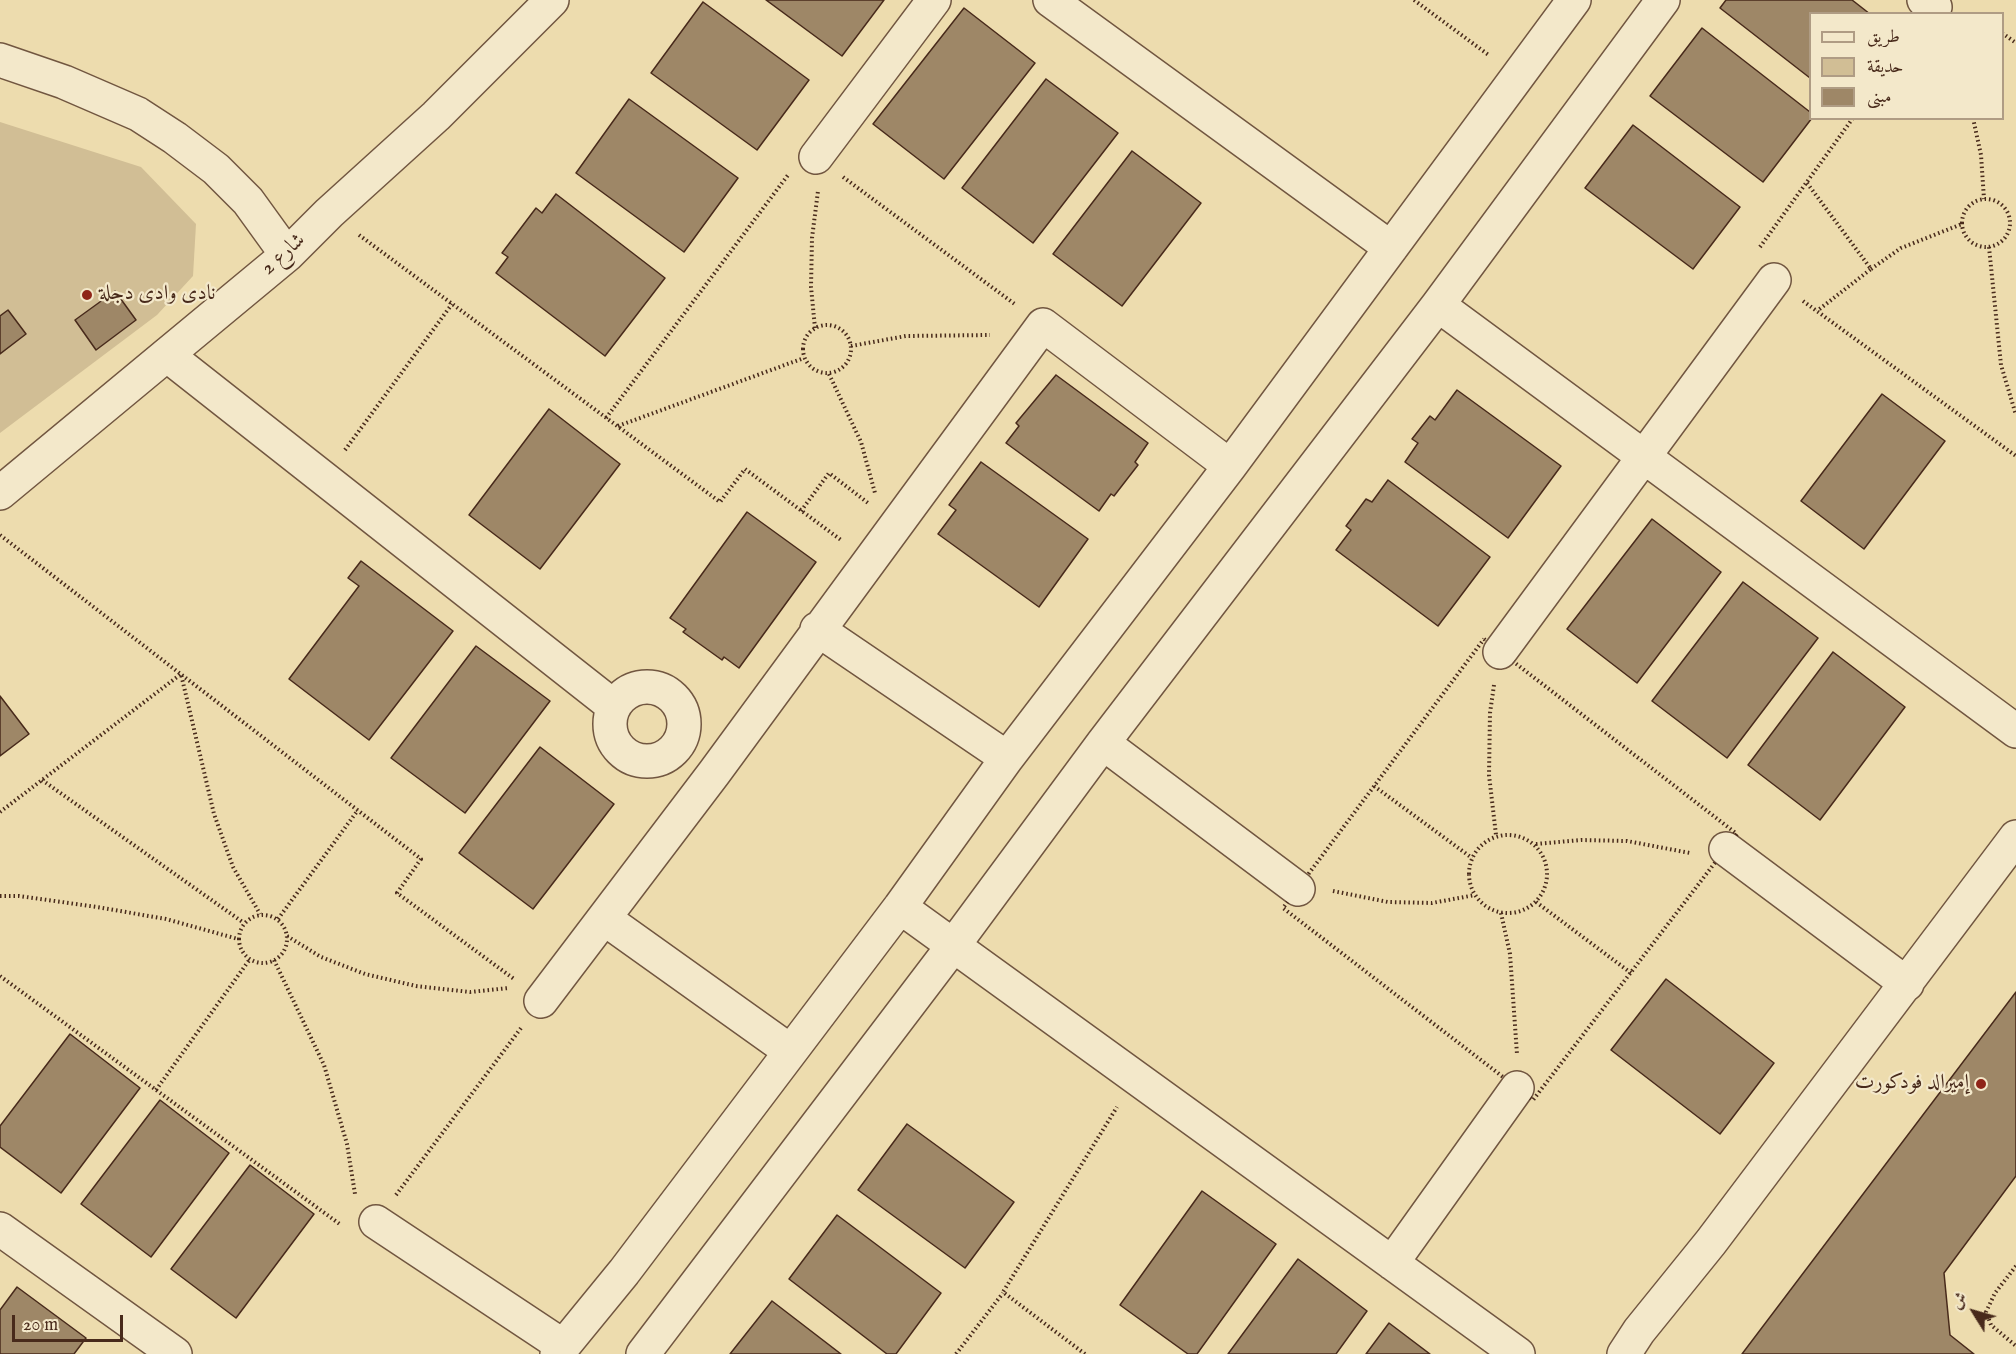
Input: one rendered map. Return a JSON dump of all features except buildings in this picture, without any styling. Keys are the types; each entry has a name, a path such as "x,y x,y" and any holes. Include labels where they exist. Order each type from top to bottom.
{"street":[{"name":"شارع 2","path":"0,493 287,255 329,213 436,116 552,0"},
{"path":"819,159 934,0"},
{"path":"1050,0 1391,248"},
{"path":"366,1210 560,1350 624,1272 900,908 1007,758 1230,466 1574,0"},
{"path":"643,1354 953,946 1103,742 1438,305 1663,0"},
{"path":"0,60 64,82 138,114 175,138 216,169 248,201 287,255"},
{"path":"1497,665 1642,455 1774,280"},
{"path":"1438,305 2016,731"},
{"path":"532,994 605,919 868,560 886,516 1038,331 1230,466"},
{"path":"167,355 613,706"},
{"path":"817,629 1007,758"},
{"path":"643,686 661,688 675,699 684,715 684,733 675,749 660,759 642,762 625,755 614,742 609,724 613,706 626,693 643,686"},
{"path":"1103,742 1310,886"},
{"path":"675,749 714,773"},
{"path":"1624,1354 1639,1331 1711,1242 1907,984 2016,837"},
{"path":"1711,855 1907,984"},
{"path":"900,908 1518,1354"},
{"path":"605,919 790,1051"},
{"path":"1392,1263 1517,1075"},
{"path":"0,1229 175,1354"}],"path":[{"path":"1414,0 1518,76"},
{"path":"1852,120 1749,261 2016,456"},
{"path":"1973,120 1981,155 1984,199"},
{"path":"606,418 806,150 1038,331"},
{"path":"815,328 812,238 819,159"},
{"path":"1807,182 1871,269"},
{"path":"1984,199 2002,204 2013,221 2005,238 1989,247 1974,244 1964,232 1962,224 1968,208 1984,199"},
{"path":"329,213 720,502 745,469 868,560"},
{"path":"1817,311 1901,248 1962,224"},
{"path":"1989,247 2001,365 2016,415"},
{"path":"323,480 452,303"},
{"path":"833,326 842,330 851,346 845,364 829,374 814,370 804,358 804,341 815,328 833,326"},
{"path":"851,346 906,336 1038,331"},
{"path":"617,426 804,358"},
{"path":"829,374 861,442 886,516"},
{"path":"801,511 829,474 886,516"},
{"path":"0,535 422,859 397,893 532,994"},
{"path":"1484,639 1497,665 1737,834 1711,855 1631,973 1533,1100 1517,1075 1283,908 1310,886 1374,786 1484,639"},
{"path":"1496,836 1489,775 1490,713 1497,665"},
{"path":"0,812 181,674"},
{"path":"181,674 214,814 233,867 260,914 278,919 287,936 321,957 365,974 416,986 470,992 532,994"},
{"path":"42,780 244,923"},
{"path":"1374,786 1472,858"},
{"path":"278,919 358,810"},
{"path":"1536,844 1548,867 1548,880 1536,902 1520,911 1501,912 1486,906 1475,895 1469,877 1472,858 1486,841 1496,836 1518,835 1536,844 1581,840 1627,841 1711,855"},
{"path":"1310,886 1388,902 1432,903 1475,895"},
{"path":"0,896 86,905 166,919 238,939"},
{"path":"1536,902 1631,973"},
{"path":"1501,912 1510,954 1517,1075"},
{"path":"260,914 244,923 238,939 240,948 250,959 265,963 274,960 282,954 287,936"},
{"path":"156,1090 250,959"},
{"path":"0,976 363,1242 366,1210 324,1065 274,960"},
{"path":"366,1210 532,994"},
{"path":"957,1354 1003,1292 1135,1078"},
{"path":"2016,1266 1995,1293 1986,1312 1991,1325 2016,1346"},
{"path":"1003,1292 1085,1354"},
{"path":"1075,1354 1078,1349"}],"green space":[{"name":"نادى وادى دجلة","path":"0,122 141,167 196,224 193,276 157,315 0,433"}],"place":[{"name":"نادى وادى دجلة","path":"87,295"},
{"name":"إميرالد فودكورت","path":"1981,1084"}]}
